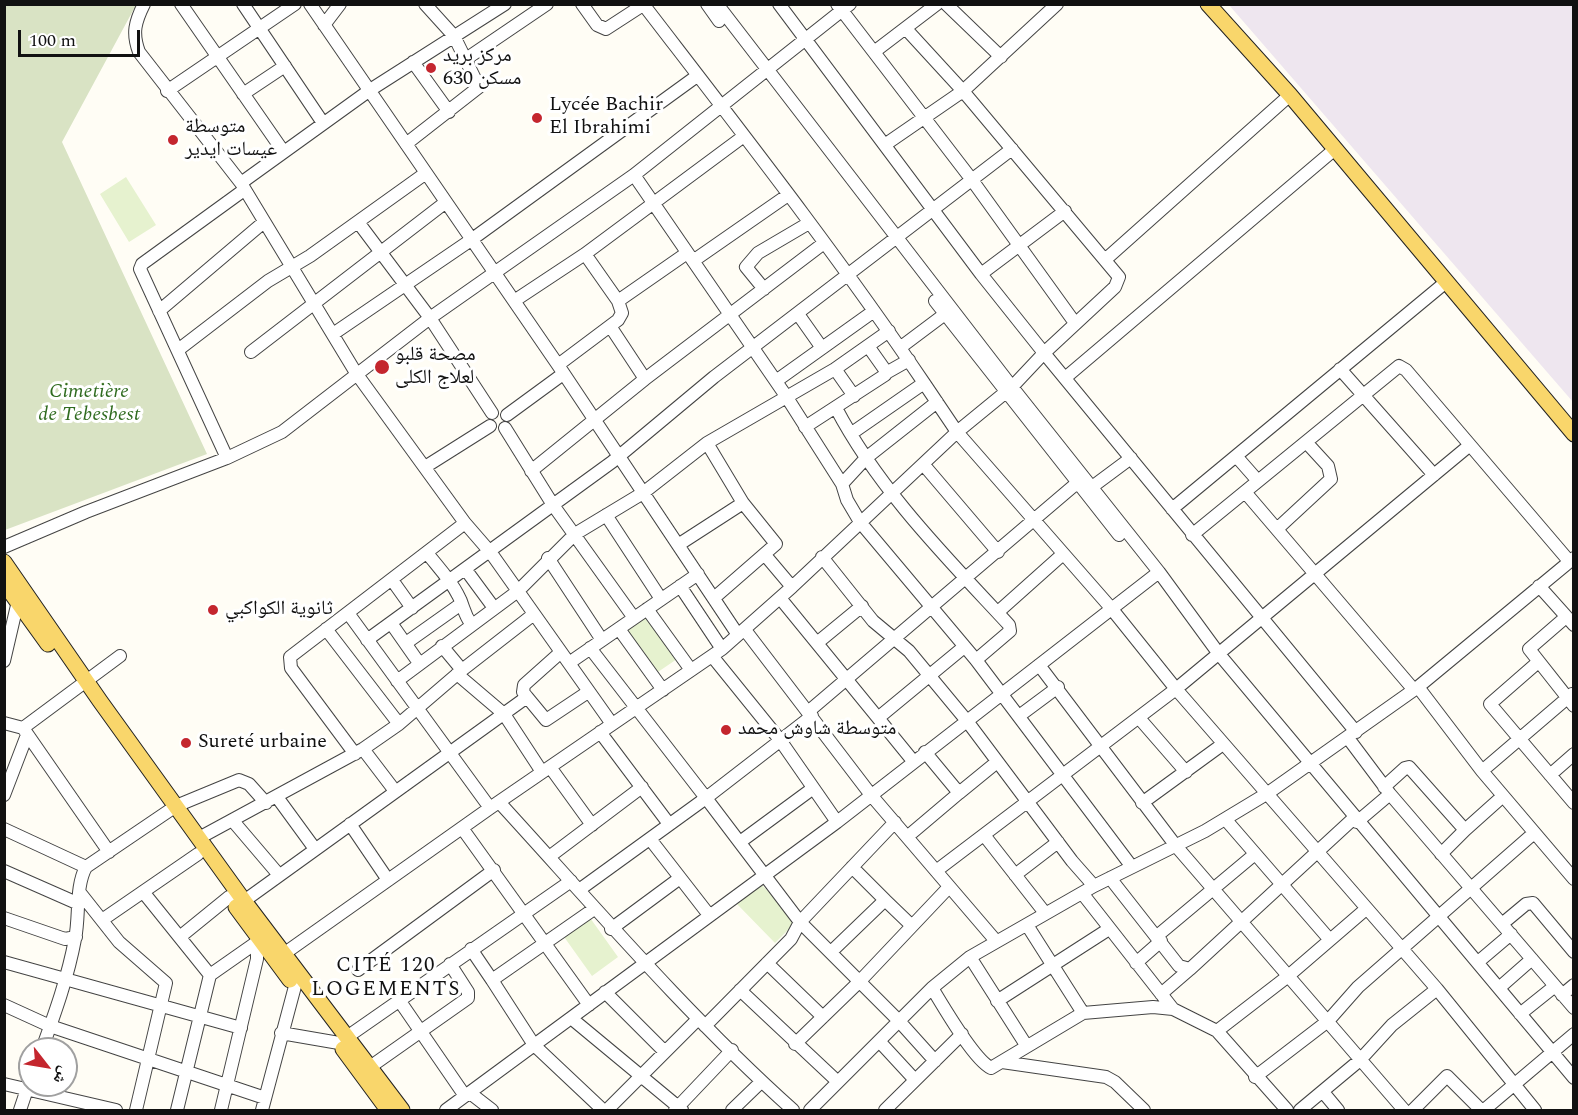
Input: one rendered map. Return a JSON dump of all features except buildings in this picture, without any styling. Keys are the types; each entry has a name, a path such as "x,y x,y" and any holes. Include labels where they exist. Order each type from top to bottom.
{"main road":[{"path":"1209,4 1290,95 1574,434"},
{"path":"1214,4 1294,92 1574,425"},
{"path":"4,562 83,685"},
{"path":"4,583 83,685 279,958 343,1040 388,1110"},
{"path":"237,899 258,941 279,958"},
{"path":"343,1040 370,1067 402,1110"}],"street":[{"path":"144,4 136,22 134,38 139,52 242,187 357,373 465,523 491,553 612,724"},
{"path":"181,4 216,58 283,152"},
{"path":"243,4 323,123"},
{"path":"167,91 295,4"},
{"path":"310,4 596,421 714,598 810,713 872,795 996,941"},
{"path":"324,25 340,4"},
{"path":"406,144 478,90 478,80 453,36 425,4"},
{"path":"227,459 140,273 140,267 283,152 323,123 370,90 505,4"},
{"path":"466,59 547,4"},
{"path":"582,4 597,25 606,28 643,5 722,105 901,347 957,432 1111,608 1176,689 1437,989 1535,1110"},
{"path":"706,4 762,71 1009,390 1077,483 1156,574"},
{"path":"717,4 762,71"},
{"path":"779,4 981,274 1352,735 1387,791 1574,1008"},
{"path":"874,52 906,30 937,4"},
{"path":"946,4 1000,57"},
{"path":"885,144 963,91 1058,4"},
{"path":"4,548 86,512 227,459 282,432 430,318 634,175 843,6 874,52 972,180 1075,322"},
{"path":"279,958 742,633 957,432 1009,390 1044,352 1115,287 1119,277 1106,259 963,91 906,30"},
{"path":"413,62 449,112"},
{"path":"243,94 285,66"},
{"path":"333,334 471,240 697,76"},
{"path":"1106,259 1290,95"},
{"path":"514,301 585,254 744,136"},
{"path":"367,640 491,553 619,457 714,378 849,277 1012,149"},
{"path":"1065,378 1335,149"},
{"path":"178,350 268,281 358,222 426,173"},
{"path":"634,175 786,396 842,484 847,500 860,522 976,660 1132,867"},
{"path":"618,301 788,195"},
{"path":"250,352 446,202"},
{"path":"981,274 1065,211"},
{"path":"159,311 264,222"},
{"path":"358,222 430,318 492,412"},
{"path":"764,290 746,267 758,253 809,223"},
{"path":"893,241 945,314 1092,487 1218,654 1355,820 1439,915 1574,1078"},
{"path":"531,471 645,380 824,243"},
{"path":"507,415 610,326 622,312 618,301 585,254"},
{"path":"1172,509 1446,282"},
{"path":"776,381 874,311"},
{"path":"798,314 822,348"},
{"path":"901,347 945,314"},
{"path":"610,326 645,380"},
{"path":"397,681 518,591 548,558 575,534 643,493 707,443 835,369 889,331"},
{"path":"868,346 886,373"},
{"path":"809,358 822,376"},
{"path":"805,427 909,360"},
{"path":"810,1110 932,988 970,957 1094,886 1226,820 1310,766 1416,688 1571,560 1402,367 1395,367 1192,535"},
{"path":"835,369 854,396"},
{"path":"1340,369 1434,475"},
{"path":"852,433 924,382"},
{"path":"842,484 866,458 937,402"},
{"path":"836,408 866,458 892,493 965,579 1010,624 1010,631 976,660"},
{"path":"499,410 507,415 509,422 505,428 499,431 490,426 488,419 492,412 499,410"},
{"path":"425,467 490,426"},
{"path":"505,428 553,505 634,618"},
{"path":"1277,529 1331,479 1328,466 1306,442"},
{"path":"707,443 743,503 776,544 714,598"},
{"path":"936,871 1176,689 1470,445"},
{"path":"1236,456 1258,481"},
{"path":"1092,487 1131,458"},
{"path":"923,464 998,552"},
{"path":"281,1033 343,1040 524,912 575,886 650,839 780,741 894,637 998,552 1077,483"},
{"path":"1245,492 1416,688 1482,771 1574,879"},
{"path":"678,545 743,503"},
{"path":"606,515 662,599"},
{"path":"395,791 359,752 288,661 293,654 465,523"},
{"path":"427,553 450,581 461,604 462,612 472,625"},
{"path":"998,612 1063,554"},
{"path":"765,555 792,587"},
{"path":"822,557 873,621 894,637 967,721 1094,886"},
{"path":"548,558 602,640"},
{"path":"466,570 494,608"},
{"path":"569,663 698,574"},
{"path":"446,1110 837,822 1156,574"},
{"path":"392,580 412,608"},
{"path":"680,586 717,652 837,822"},
{"path":"1482,771 1571,699 1537,663 1530,652 1529,646 1570,621 1539,586"},
{"path":"780,598 913,761"},
{"path":"4,661 18,601"},
{"path":"406,643 461,604"},
{"path":"817,643 862,606"},
{"path":"647,609 691,670"},
{"path":"348,613 450,752 494,805 549,857 611,929 645,964 761,1082 793,1110"},
{"path":"102,920 144,893 199,846 233,821 359,752 399,724 459,672 534,614"},
{"path":"391,623 419,663"},
{"path":"326,629 399,724"},
{"path":"619,629 663,690"},
{"path":"442,646 459,672 504,714 592,825"},
{"path":"878,718 964,647"},
{"path":"590,648 800,922 899,1021 935,1061"},
{"path":"561,652 524,685 523,692 546,720 588,692"},
{"path":"4,795 25,731 120,656"},
{"path":"1537,663 1490,704 1574,803"},
{"path":"1039,665 1058,687 1176,846 1240,923 1404,1110"},
{"path":"1019,716 1058,687"},
{"path":"181,936 237,899 279,875 527,697"},
{"path":"1139,718 1186,772"},
{"path":"4,723 25,731 109,852"},
{"path":"600,732 669,824"},
{"path":"1142,803 1224,744"},
{"path":"925,752 959,793"},
{"path":"1550,775 1574,754"},
{"path":"907,837 997,762"},
{"path":"1161,994 1387,791 1409,767 1465,830"},
{"path":"46,1037 67,978 76,937 81,877 86,867 172,808 239,780 272,800 315,849"},
{"path":"549,857 642,787"},
{"path":"740,842 812,789"},
{"path":"1441,854 1503,796"},
{"path":"1226,820 1330,940"},
{"path":"233,821 279,875"},
{"path":"471,949 534,1045 605,1110 665,1052 740,990 791,939 800,922 895,822"},
{"path":"350,824 388,880"},
{"path":"462,828 589,1005"},
{"path":"4,829 86,867"},
{"path":"1256,1077 1328,1021 1358,987 1534,833"},
{"path":"984,835 1045,913"},
{"path":"650,839 709,915"},
{"path":"1015,876 1058,842"},
{"path":"1136,963 1159,938 1212,889 1255,854"},
{"path":"852,867 912,926"},
{"path":"358,970 494,870"},
{"path":"4,871 80,899 102,920 133,956 166,983 136,1110"},
{"path":"611,929 680,878"},
{"path":"1110,878 1179,966 1190,969"},
{"path":"795,1044 860,981 949,887"},
{"path":"144,893 181,936 210,975"},
{"path":"1082,893 1173,1009"},
{"path":"831,952 885,900"},
{"path":"1502,924 1526,904 1533,903 1574,952"},
{"path":"492,980 594,909"},
{"path":"1216,1031 1287,977 1366,909"},
{"path":"4,918 65,939 76,937"},
{"path":"1027,925 1083,1013"},
{"path":"997,1000 1053,967 1109,929"},
{"path":"1478,962 1511,934"},
{"path":"177,1110 210,975 258,941"},
{"path":"221,1110 242,1028 257,959 258,941"},
{"path":"970,957 1026,1046"},
{"path":"1499,988 1532,959"},
{"path":"4,962 242,1028"},
{"path":"767,963 823,1017"},
{"path":"370,1067 468,998 468,992 450,964"},
{"path":"4,1005 50,1026 228,1085 264,1104 296,980"},
{"path":"1520,1014 1559,990 1574,985"},
{"path":"932,988 962,1034 985,1065 991,1068 1083,1013 1153,1007 1173,1009 1216,1031 1282,1108"},
{"path":"1300,1110 1360,1060 1392,1025 1437,989"},
{"path":"740,990 838,1082"},
{"path":"605,992 665,1052"},
{"path":"399,1000 420,1032 468,1094 492,1110"},
{"path":"571,1018 678,1109 732,1050"},
{"path":"885,1110 962,1034"},
{"path":"1413,1110 1447,1076 1483,1110 1574,1034"},
{"path":"879,1041 915,1080"},
{"path":"1002,1062 1106,1077 1115,1082 1144,1110"},
{"path":"732,1110 761,1082"},
{"path":"1323,1092 1338,1110"},
{"path":"70,1097 116,1110"}],"shaded area":[{"path":"1229,5 1573,5 1573,402"}],"green space":[{"name":"Cimetière de Tebesbest","path":"5,4 136,5 62,142 207,454 5,530"},
{"path":"126,177 156,225 129,242 100,194"},
{"path":"645,614 677,659 655,674 624,629"},
{"path":"758,881 797,921 775,943 736,903"},
{"path":"588,915 618,957 592,976 562,934"}],"place":[{"name":"مركز بريد 630 مسكن","path":"431,68"},
{"name":"Lycée Bachir El Ibrahimi","path":"537,118"},
{"name":"متوسطة عيسات ايدير","path":"173,140"},
{"name":"مصحة قلبو لعلاج الكلى","path":"382,367"},
{"name":"ثانوية الكواكبي","path":"213,610"},
{"name":"متوسطة شاوش محمد","path":"726,730"},
{"name":"Sureté urbaine","path":"186,743"}],"district":[{"name":"CITÉ 120 LOGEMENTS","path":"386,979"}]}
